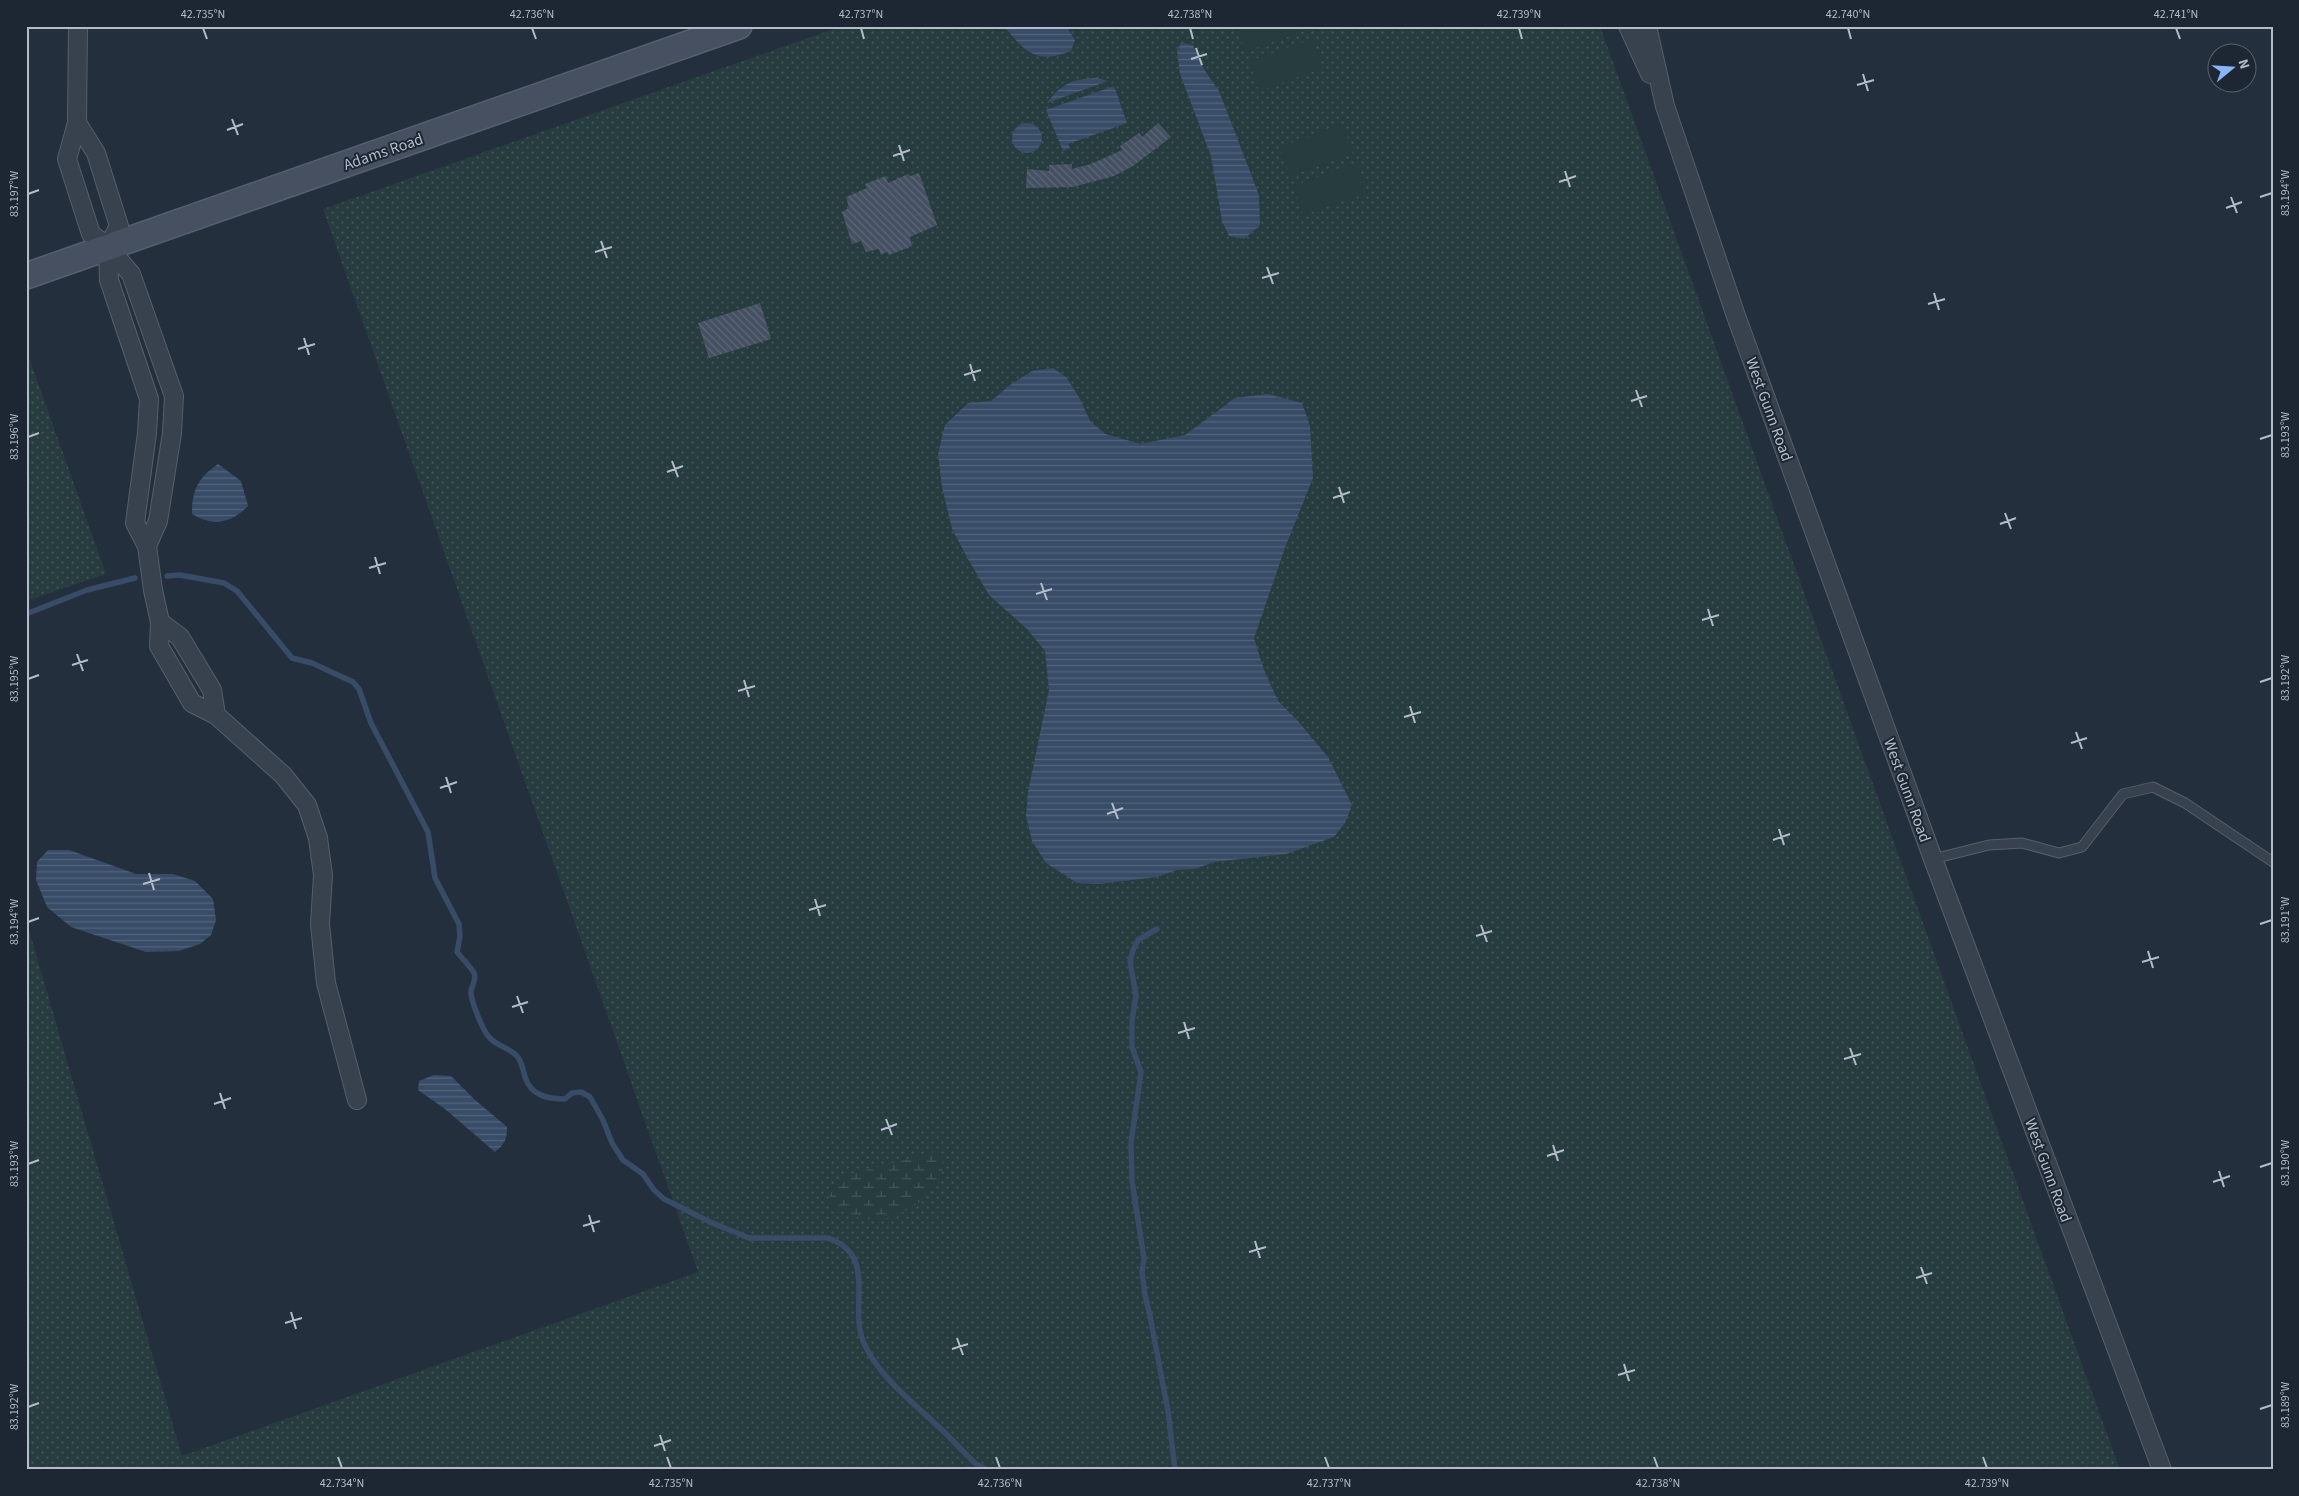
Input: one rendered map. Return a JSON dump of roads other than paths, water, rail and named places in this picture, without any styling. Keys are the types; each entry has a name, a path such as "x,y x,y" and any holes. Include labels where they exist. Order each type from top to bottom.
{"main road":[{"name":"Adams Road","path":"26,276 739,26"}],"street":[{"path":"78,26 77,124 67,159 91,234 108,247 132,274 174,396 174,414 158,520 147,546"},
{"name":"West Gunn Road","path":"1628,26 1665,106"},
{"name":"West Gunn Road","path":"1647,26 1665,106 1736,316 1933,859 2162,1470"},
{"path":"77,124 96,153 119,226 108,247 109,280 149,399 135,523 147,546 153,590 160,622 180,636 212,690 216,715 282,775 307,805 318,838 323,875 320,924 326,983 357,1100"},
{"path":"148,416 174,414"}],"lane":[{"path":"1933,859 1989,845 2022,844 2060,853 2082,847 2123,794 2153,787 2185,803 2273,862"}],"water":[{"path":"1004,26 1066,26 1075,40 1071,51 1049,57 1040,56 1032,54 1025,49"},
{"path":"1181,43 1193,45 1205,71 1219,91 1259,195 1260,225 1244,239 1229,236 1222,221 1211,156 1180,74 1177,51"},
{"path":"1097,78 1108,81 1047,103 1052,96 1069,83"},
{"path":"1114,86 1127,123 1068,144 1070,148 1063,151 1046,110"},
{"path":"1027,123 1037,128 1042,138 1037,148 1027,153 1017,148 1012,138 1017,128"},
{"path":"1053,368 1066,377 1079,397 1090,421 1105,434 1141,444 1185,435 1235,398 1268,394 1302,403 1310,426 1313,478 1286,545 1254,638 1264,670 1278,701 1298,721 1328,757 1352,805 1345,823 1334,837 1286,854 1214,862 1195,869 1177,870 1157,877 1098,884 1077,883 1046,863 1032,841 1026,816 1028,792 1049,690 1045,651 1027,629 989,595 968,559 952,529 942,487 938,454 945,425 968,403 991,401 1010,385 1032,371"},
{"path":"218,464 241,481 248,506 242,512 229,519 215,522 192,514 192,506 195,491 201,480"},
{"path":"48,850 69,850 136,874 173,874 195,881 213,899 216,920 211,935 200,944 179,951 146,952 71,927 47,907 36,880 37,862"},
{"path":"434,1075 451,1076 474,1099 507,1127 505,1141 495,1152 445,1109 418,1090 419,1081"}],"waterway":[{"path":"167,576 180,575 224,583 237,591 292,658 312,663 353,682 359,689 371,723 428,832 435,878 459,924 460,936 457,952 475,976 471,995 480,1022 486,1034 492,1040 517,1056 531,1088 541,1095 552,1098 565,1099 572,1093 581,1092 590,1097 603,1120 612,1143 623,1160 643,1174 654,1190 664,1199 710,1222 749,1238 828,1238 843,1246 853,1256 857,1269 860,1327 863,1341 870,1354 887,1378 898,1389 976,1464 987,1470"},
{"path":"26,614 87,590 135,578"},
{"path":"1157,929 1138,940 1130,962 1136,995 1132,1021 1132,1047 1141,1072 1131,1143 1132,1181 1144,1259 1142,1272 1145,1295 1168,1411 1175,1470"}]}
